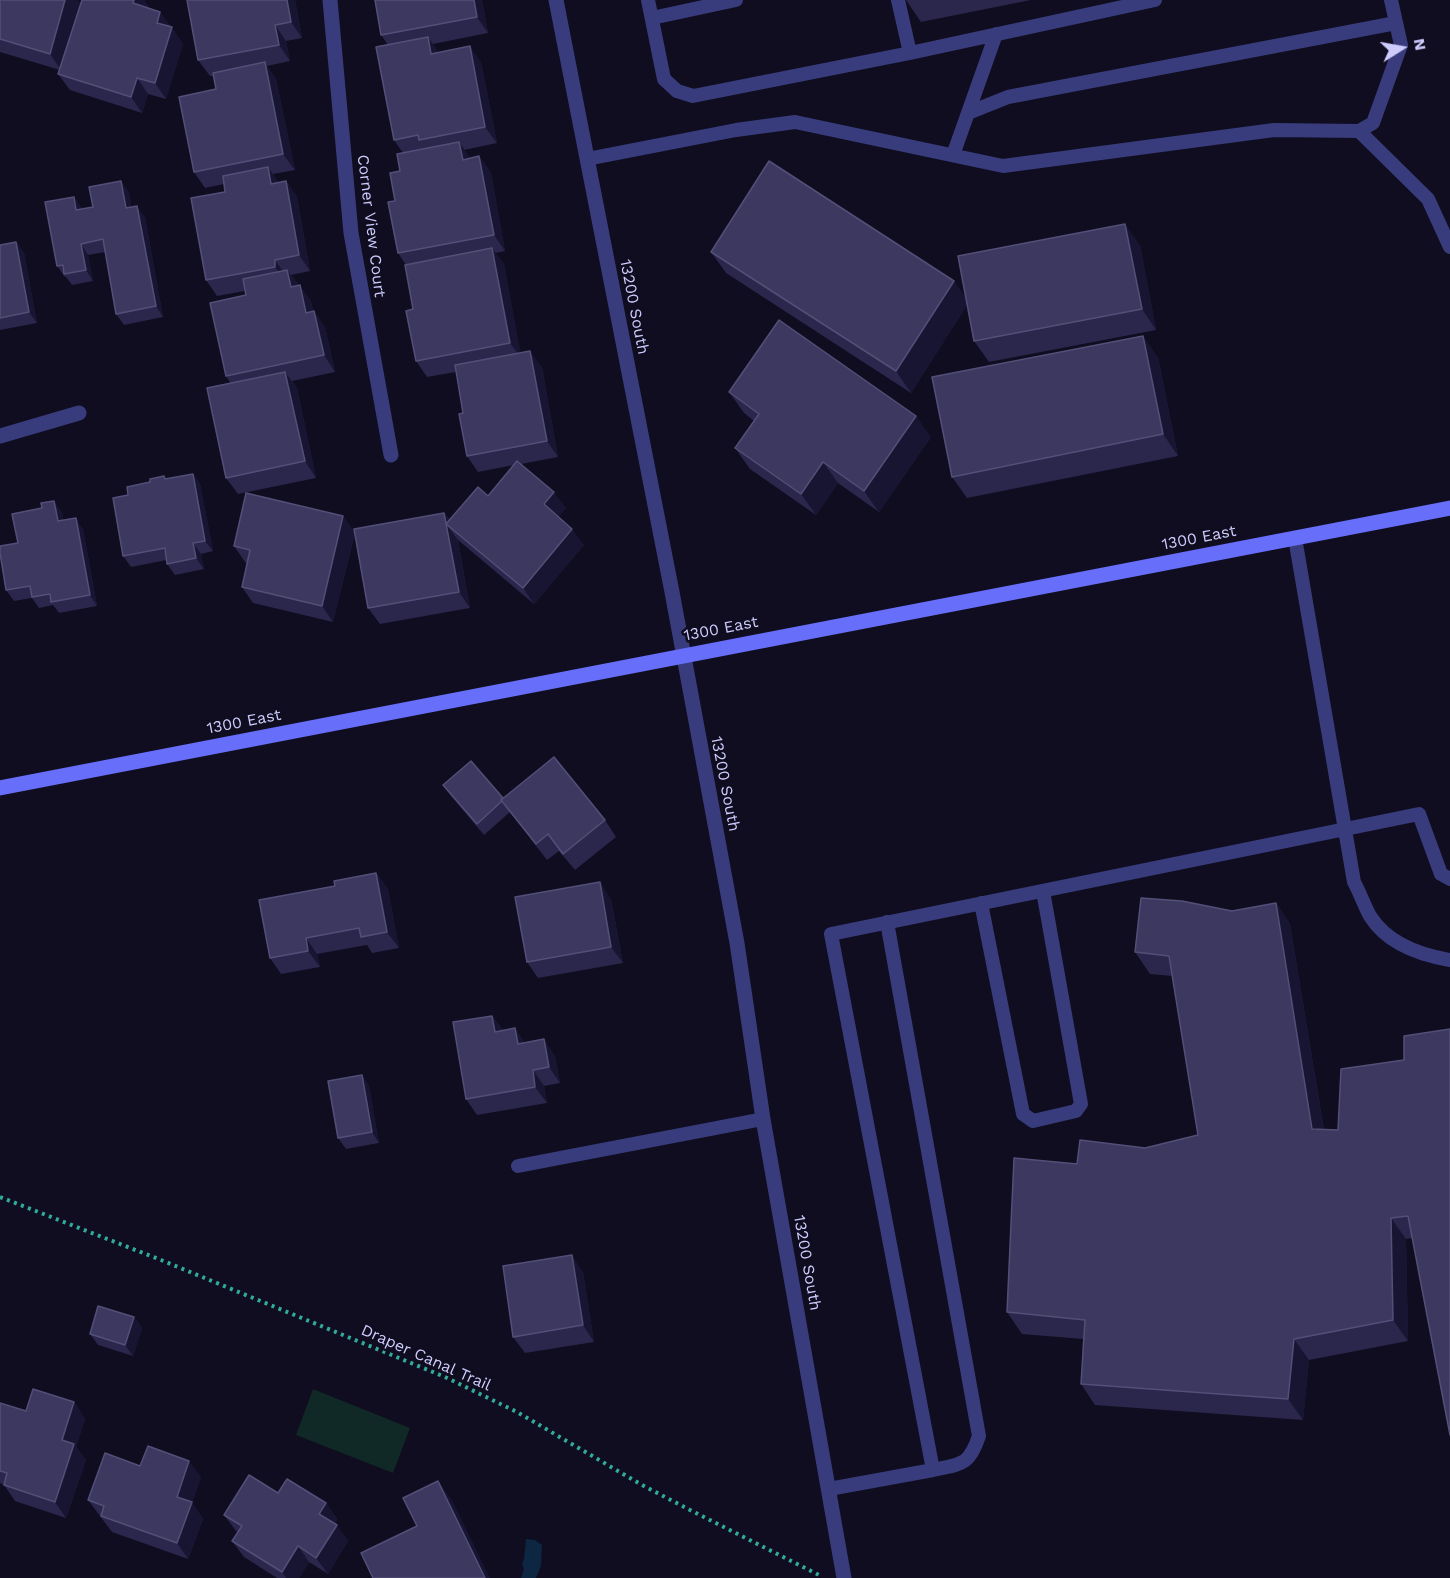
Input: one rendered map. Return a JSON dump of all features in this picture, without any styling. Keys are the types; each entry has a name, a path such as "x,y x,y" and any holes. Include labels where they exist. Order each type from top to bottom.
{"main road":[{"name":"1300 East","path":"0,788 1450,508"}],"street":[{"name":"Corner View Court","path":"330,0 351,233 391,455"},
{"name":"13200 South","path":"556,0 737,944 763,1119 844,1578"},
{"path":"0,436 79,413"}],"lane":[{"path":"648,0 664,79 677,91 693,96 910,53 1114,4 1155,0"},
{"path":"652,18 736,0"},
{"path":"898,0 910,53"},
{"path":"587,159 736,130 795,122 1003,166 1274,130 1359,131 1373,123 1401,45 1390,0"},
{"path":"968,113 1008,97 1396,23"},
{"path":"953,155 996,34"},
{"path":"1359,131 1428,199 1450,247"},
{"path":"1295,538 1354,882 1371,917 1390,938 1424,956 1450,960"},
{"path":"933,1470 831,934 1419,814 1441,874 1450,879"},
{"path":"981,903 1023,1114 1033,1121 1076,1111 1081,1104 1043,891"},
{"path":"829,1489 966,1462 974,1452 979,1436 887,922"},
{"path":"518,1166 763,1119"}],"path":[{"name":"Draper Canal Trail","path":"0,1197 267,1303 445,1377 517,1412 680,1505 825,1578"}],"green space":[{"path":"313,1389 410,1428 393,1473 296,1435"}],"water":[{"path":"526,1539 535,1540 542,1545 541,1566 536,1578 521,1578 524,1569 522,1564"}],"building":[{"path":"0,0 65,0 50,54 0,39"},
{"path":"82,0 134,0 133,3 160,12 157,23 172,27 155,83 137,78 131,97 58,74"},
{"path":"187,0 287,0 291,22 275,25 279,45 198,60"},
{"path":"375,0 474,0 477,17 381,35"},
{"path":"428,37 431,54 470,46 485,127 419,140 418,135 394,140 376,47"},
{"path":"265,62 283,154 194,172 179,97 216,89 213,73"},
{"path":"459,142 463,160 479,156 494,235 398,253 388,202 395,201 390,173 400,171 397,154"},
{"path":"769,161 954,281 896,371 711,252"},
{"path":"268,167 271,184 286,181 299,255 275,260 275,267 206,280 191,198 225,192 223,176"},
{"path":"121,181 126,208 137,206 156,306 116,314 103,239 81,244 86,270 64,274 63,265 57,266 45,202 74,197 76,210 93,207 89,187"},
{"path":"1125,224 1142,309 974,341 958,256"},
{"path":"16,242 29,312 0,318 0,245"},
{"path":"492,248 510,343 416,361 406,311 413,309 405,265"},
{"path":"287,270 291,287 300,285 306,313 314,311 324,355 226,376 210,303 246,295 243,279"},
{"path":"779,320 916,416 864,491 823,462 801,494 735,448 759,414 729,392"},
{"path":"1143,336 1163,434 952,477 932,377"},
{"path":"530,351 547,441 467,456 459,414 463,413 455,365"},
{"path":"285,372 305,461 226,478 207,388"},
{"path":"517,461 554,492 544,504 572,529 523,588 446,524 478,487 488,496"},
{"path":"193,474 205,541 193,543 196,558 167,564 165,548 123,556 113,498 128,495 127,487 150,482 150,479"},
{"path":"246,493 343,516 322,606 242,587 250,550 234,546"},
{"path":"54,501 58,521 76,518 90,595 51,602 50,594 32,597 30,586 6,590 0,546 18,543 12,514 42,508 41,503"},
{"path":"444,513 459,592 368,608 354,529"},
{"path":"554,757 605,820 563,854 548,834 536,844 501,800"},
{"path":"471,761 503,798 477,824 443,785"},
{"path":"376,873 387,932 361,937 359,928 306,938 308,951 270,958 259,900 335,886 334,881"},
{"path":"600,882 611,947 527,962 515,897"},
{"path":"1141,898 1182,901 1232,911 1276,903 1312,1129 1338,1130 1341,1069 1404,1060 1404,1036 1450,1029 1450,1435 1408,1216 1391,1218 1393,1320 1294,1339 1288,1399 1081,1384 1085,1320 1007,1312 1014,1158 1077,1164 1080,1140 1145,1148 1198,1135 1169,956 1135,952"},
{"path":"492,1016 495,1032 515,1028 518,1044 544,1039 549,1067 533,1070 535,1087 466,1099 453,1022"},
{"path":"362,1075 372,1132 338,1138 328,1081"},
{"path":"572,1255 583,1325 513,1337 503,1266"},
{"path":"98,1306 134,1317 125,1345 90,1334"},
{"path":"33,1389 74,1402 62,1440 74,1444 55,1502 4,1485 7,1473 0,1471 0,1403 26,1411"},
{"path":"148,1446 189,1461 177,1497 192,1502 177,1543 101,1516 104,1506 88,1500 105,1453 140,1466"},
{"path":"249,1475 278,1493 287,1479 326,1503 319,1514 337,1525 316,1558 298,1546 282,1572 232,1541 242,1526 224,1515"},
{"path":"438,1481 485,1578 373,1578 361,1553 417,1526 403,1498"}]}
